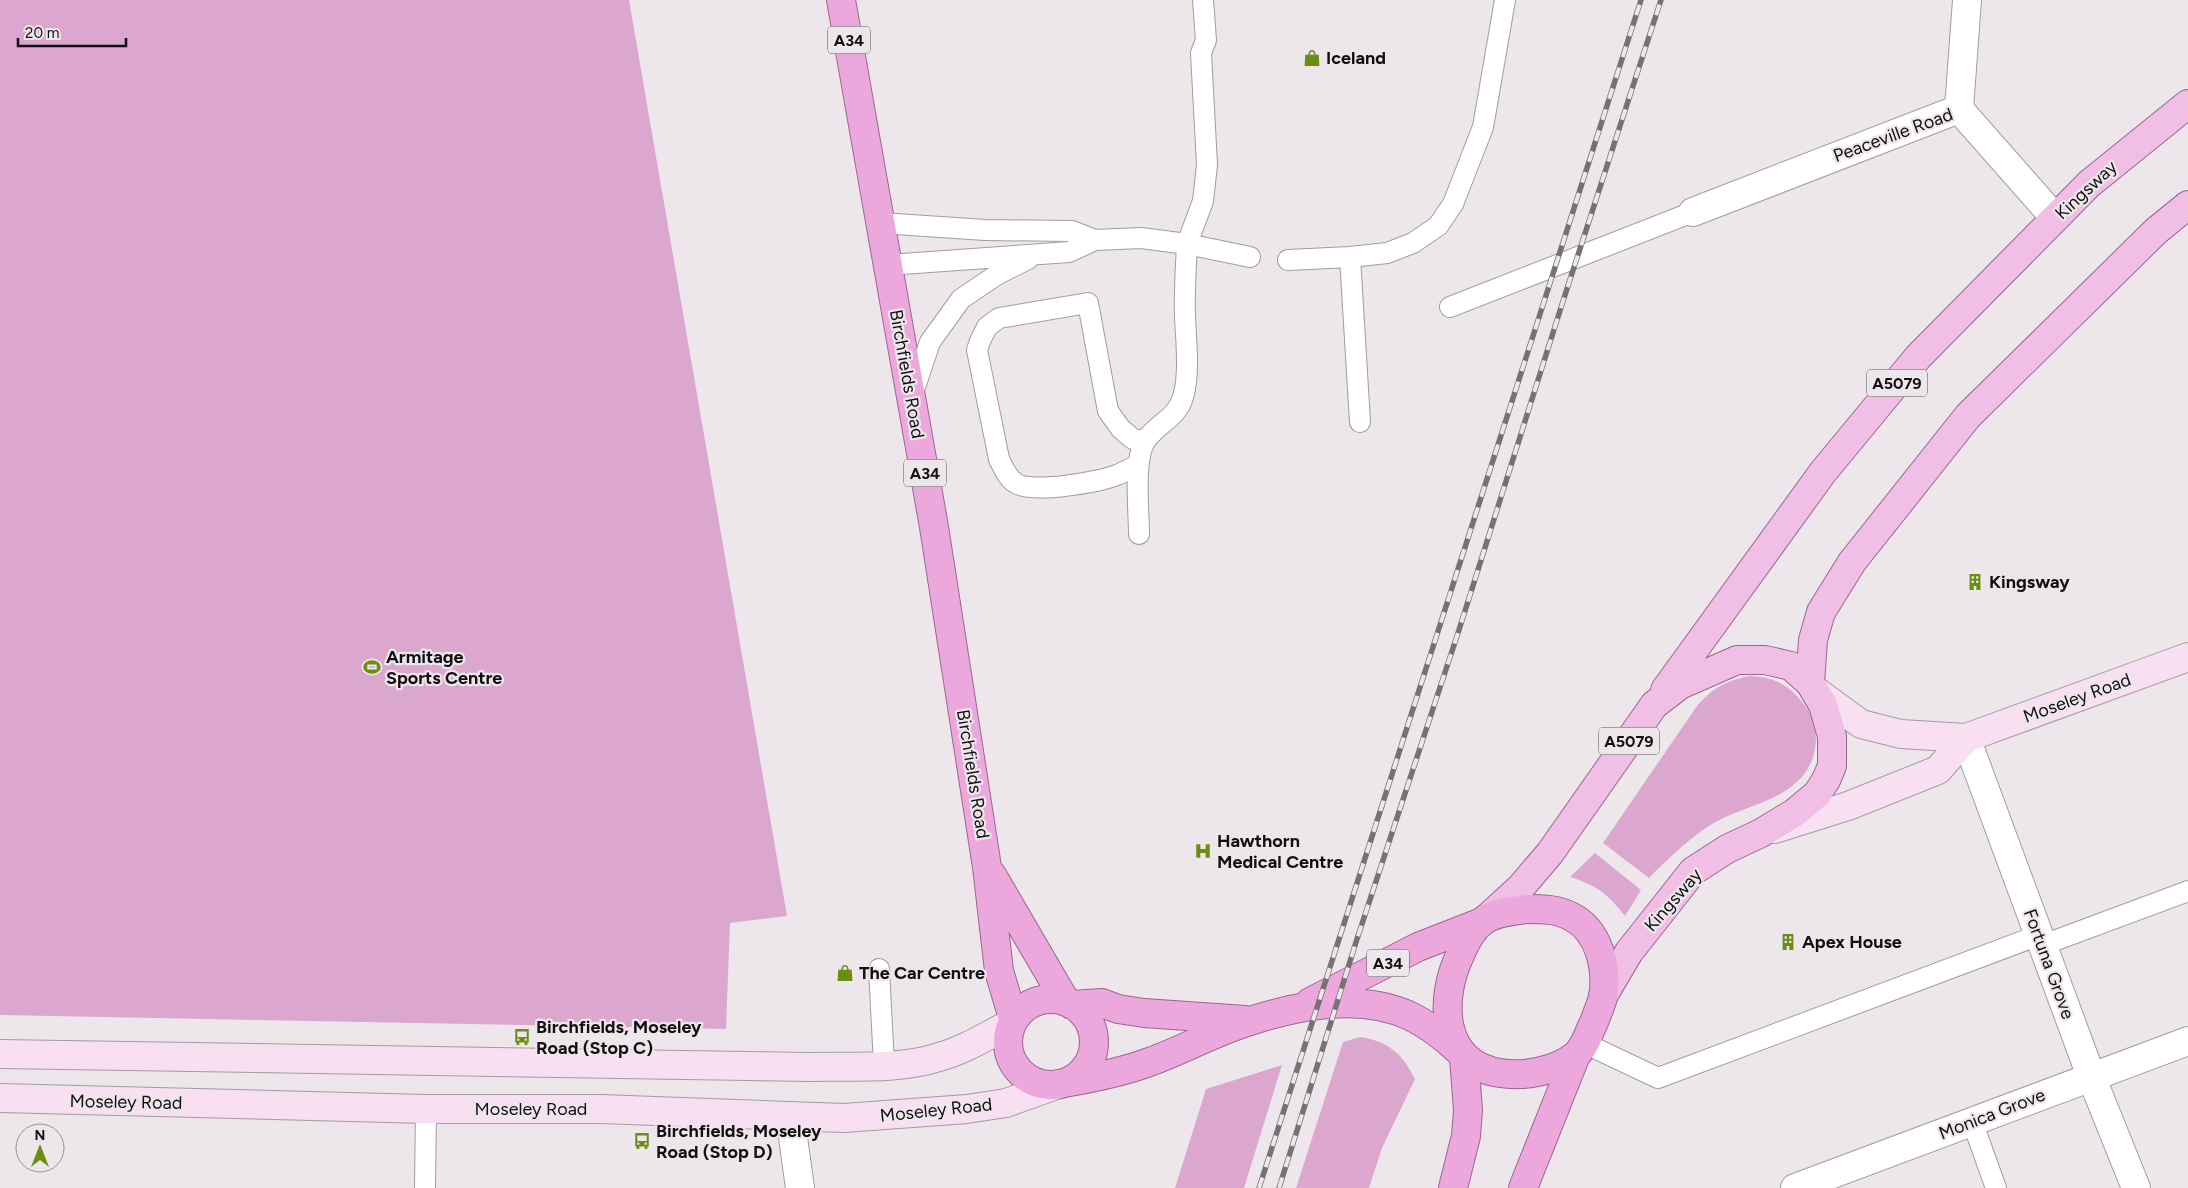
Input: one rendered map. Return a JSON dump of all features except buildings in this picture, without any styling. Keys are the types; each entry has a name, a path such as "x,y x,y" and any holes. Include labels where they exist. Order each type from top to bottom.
{"highway":[{"name":"Birchfields Road","path":"841,0 912,396 987,867 999,970 1012,1020"},
{"name":"Birchfields Road","path":"987,867 1069,1003"},
{"name":"A34","path":"1484,920 1504,913 1527,909 1543,909 1571,916 1584,924 1594,938 1602,966 1603,996 1523,1188"},
{"name":"Moseley Road","path":"1296,1009 1418,947 1484,920"},
{"path":"1453,1188 1466,1136 1467,1084 1462,1055 1450,1024 1447,993 1454,968 1466,942 1484,920"},
{"name":"A34","path":"1044,999 1069,1003 1081,1011 1088,1020 1094,1042 1088,1064 1074,1078 1061,1084 1040,1084 1028,1079 1011,1060 1008,1034 1012,1020 1033,1002 1044,999"},
{"name":"Moseley Road","path":"1069,1003 1102,1003 1118,1009 1144,1013 1249,1021"},
{"name":"Moseley Road","path":"1061,1084 1103,1076 1151,1062 1249,1021 1296,1009 1329,1004 1361,1004 1381,1007 1408,1015 1441,1034 1462,1055"},
{"name":"A34","path":"1462,1055 1479,1067 1500,1073 1524,1074 1552,1068 1580,1049"}],"main road":[{"name":"Kingsway","path":"1484,920 1521,887 1550,853 1654,705 1823,472 1918,357 2089,184 2188,104"},
{"name":"Kingsway","path":"1813,687 1814,640 1821,612 1858,554 1968,416 2156,231 2188,205"},
{"name":"Moseley Road","path":"1813,687 1861,724 1901,734 1966,738 2188,657"},
{"name":"Kingsway","path":"1603,996 1629,952 1693,871 1727,849 1761,833 1794,813 1817,794 1832,766 1832,736 1823,705 1813,687 1791,666 1765,660 1738,660 1680,685 1654,705"},
{"name":"Moseley Road","path":"1761,833 1848,806 1938,770 1966,738"},
{"path":"0,1054 780,1067 884,1065 916,1063 961,1050 1012,1020"},
{"name":"Moseley Road","path":"0,1098 426,1109 601,1109 790,1116 878,1116 967,1109 1006,1103 1061,1084"}],"street":[{"path":"1959,109 1967,0"},
{"name":"Peaceville Road","path":"1692,212 1959,109 2056,218"},
{"name":"Fortuna Grove","path":"1966,738 2091,1076 2136,1188"},
{"name":"Monica Grove","path":"1795,1188 1836,1181 1972,1121 2188,1041"},
{"path":"790,1116 800,1188"}],"lane":[{"path":"1139,534 1138,465 1145,441 1176,412 1184,396 1186,367 1184,291 1187,244 1202,201 1207,165 1201,53 1206,40 1203,0"},
{"path":"1288,260 1350,258 1387,253 1413,242 1438,226 1453,204 1483,127 1505,0"},
{"path":"1450,307 1692,212"},
{"path":"881,223 985,230 1072,231 1095,240"},
{"path":"888,265 1069,252 1095,240 1141,238 1187,244 1250,258"},
{"path":"912,396 930,342 961,299 998,274 1037,255"},
{"path":"1350,258 1360,422"},
{"path":"1138,465 1116,476 1048,489 1030,488 1015,483 1006,472 1000,460 977,350 987,327 1000,318 1088,303 1108,411 1121,429 1133,439 1145,441"},
{"path":"1580,1049 1658,1078 2041,940 2188,891"},
{"path":"879,969 884,1065"},
{"path":"425,1188 426,1109"},
{"path":"1972,1121 1996,1188"}],"shaded area":[{"name":"Armitage Sports Centre","path":"0,0 629,0 787,916 730,923 726,1029 0,1015"},
{"path":"1749,676 1767,678 1783,684 1796,695 1808,710 1813,721 1816,742 1814,754 1807,769 1798,781 1786,791 1726,817 1703,830 1679,849 1649,878 1603,843 1697,706 1720,686"},
{"path":"1595,853 1641,890 1625,916 1601,891 1587,883 1570,877"},
{"path":"1360,1037 1387,1045 1394,1050 1405,1062 1415,1079 1382,1148 1369,1188 1296,1188 1343,1042"},
{"path":"1282,1065 1244,1188 1175,1188 1206,1089"}],"railway":[{"path":"1259,1188 1641,0"},
{"path":"1279,1188 1357,939 1458,633 1661,0"}],"place":[{"name":"Iceland","path":"1312,58"},
{"name":"Kingsway","path":"1975,582"},
{"name":"Armitage Sports Centre","path":"372,667"},
{"name":"Hawthorn Medical Centre","path":"1203,851"},
{"name":"Apex House","path":"1788,942"},
{"name":"The Car Centre","path":"845,973"},
{"name":"Birchfields, Moseley Road (Stop C)","path":"522,1037"},
{"name":"Birchfields, Moseley Road (Stop D)","path":"642,1141"}]}
